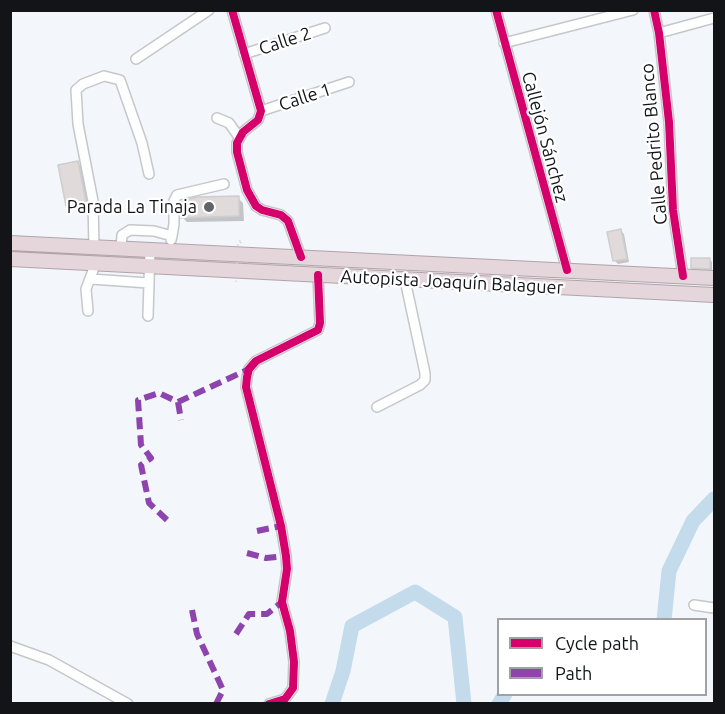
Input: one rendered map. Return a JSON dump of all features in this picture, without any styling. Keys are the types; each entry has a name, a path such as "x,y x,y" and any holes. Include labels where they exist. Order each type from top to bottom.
{"highway":[{"name":"Autopista Joaquín Balaguer","path":"10,243 712,278"},
{"name":"Autopista Joaquín Balaguer","path":"10,259 713,295"}],"street":[{"path":"136,59 208,10"},
{"path":"232,10 261,111 258,120 239,137 237,152 247,190 252,200 262,210 281,216 288,221 301,257"},
{"name":"Callejón Sánchez","path":"496,10 567,270"},
{"path":"504,43 633,10"},
{"name":"Calle Pedrito Blanco","path":"654,10 659,33 669,122 673,210 683,276"},
{"path":"659,33 714,19"},
{"name":"Calle 2","path":"244,54 325,27"},
{"path":"94,247 93,201 78,124 76,90 83,84 104,76 120,80 142,143 149,174"},
{"name":"Calle 1","path":"261,111 349,82"},
{"path":"217,118 229,123 239,137"},
{"path":"170,251 174,224 174,201 177,195 224,184"},
{"path":"121,248 122,235 130,230 143,230 172,236"},
{"path":"148,316 150,250"},
{"path":"88,311 86,289 95,265"},
{"path":"269,704 285,699 293,688 294,662 290,631 282,602 287,569 286,556 281,526 246,387 247,377 249,369 256,361 318,330 320,322 318,275"},
{"path":"91,279 148,283"},
{"path":"377,407 420,385 425,380 405,280"},
{"path":"694,605 714,608"},
{"path":"10,646 49,660 128,704"}],"path":[{"path":"238,242 237,283 241,283"}],"building":[{"path":"78,161 86,202 66,206 58,165"},
{"name":"Parada La Tinaja","path":"239,196 239,216 181,218 182,201 197,197"},
{"path":"621,229 627,259 613,261 607,232"},
{"path":"691,258 710,258 710,269 691,268"}],"waterway":[{"path":"664,618 669,571 693,521 714,499"},
{"path":"332,704 343,671 352,626 415,592 455,617 464,704"},
{"path":"499,704 504,696"}],"marked path":[{"path":"167,520 149,503 141,465 151,458 141,445 138,400 159,393 178,402 249,369"},
{"path":"178,402 181,420"},
{"path":"257,531 281,526"},
{"path":"247,553 266,558 286,556"},
{"path":"236,634 249,614 267,614 282,602"},
{"path":"192,610 197,634 223,690 216,704"}],"cycle path":[{"path":"232,10 261,111 258,120 243,132 237,143 237,152 247,190 256,206 281,215 288,221 301,257"},
{"path":"496,10 567,270"},
{"path":"654,10 659,33 669,122 673,210 683,276"},
{"path":"269,704 285,699 293,688 294,662 290,631 282,602 287,569 286,556 281,526 246,387 247,377 249,369 256,361 318,330 320,323 318,275"}],"place":[{"name":"Parada La Tinaja","path":"209,207"}]}
